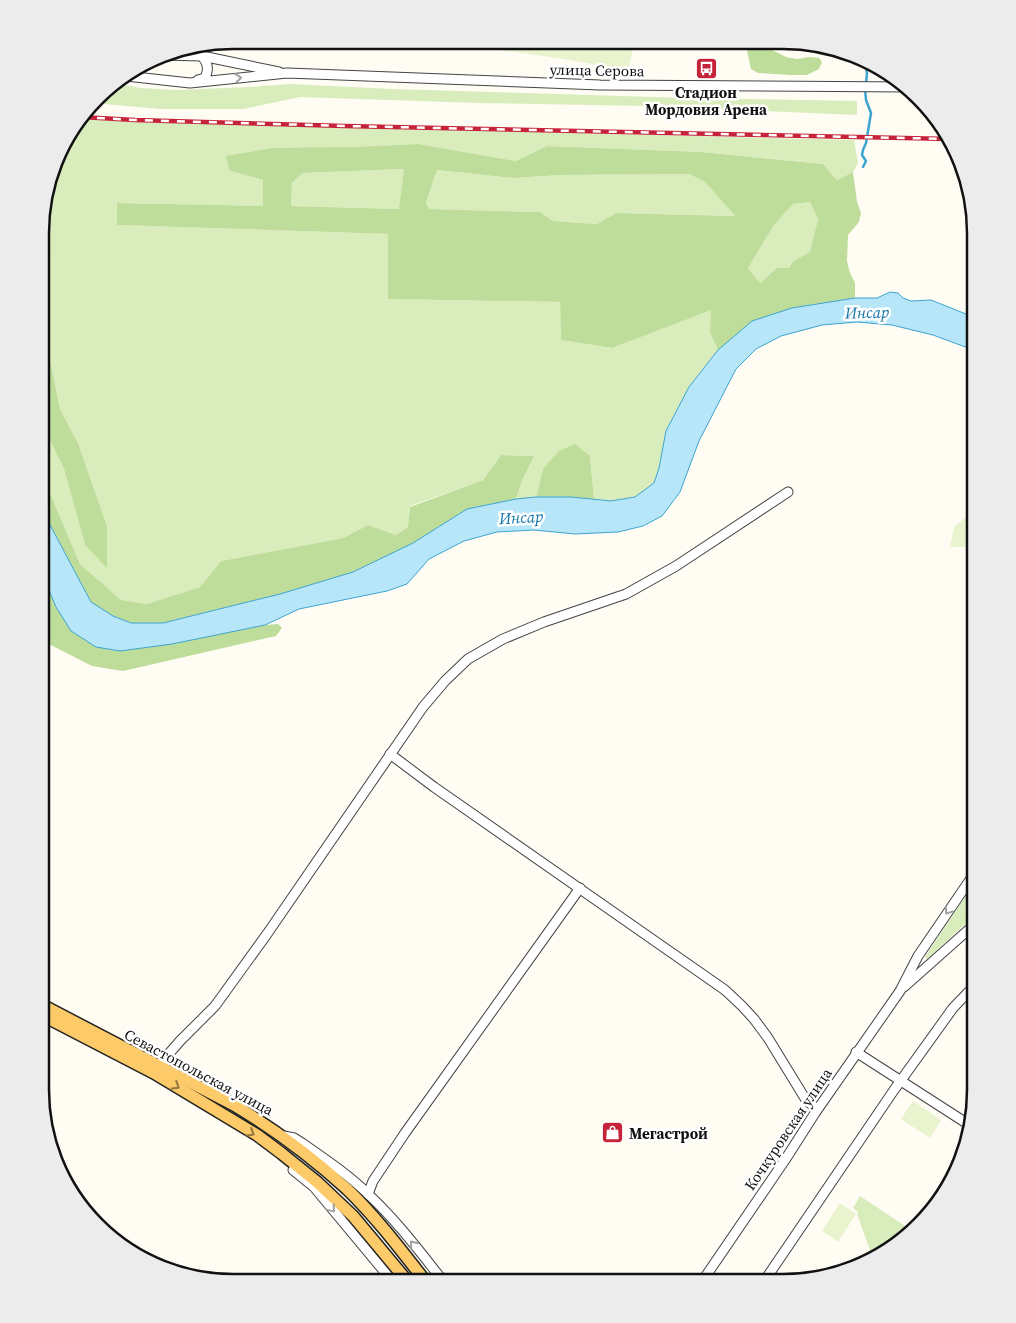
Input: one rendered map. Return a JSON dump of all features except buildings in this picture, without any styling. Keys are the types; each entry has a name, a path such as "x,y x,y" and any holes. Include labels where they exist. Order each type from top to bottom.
{"main road":[{"name":"Севастопольская улица","path":"49,1009 234,1105 264,1123 347,1190 378,1222 420,1274"},
{"name":"Севастопольская улица","path":"49,1019 154,1073 275,1149 338,1200 401,1274"}],"street":[{"name":"улица Серова","path":"183,56 202,56 287,73"},
{"path":"190,83 205,78 208,71 207,63 202,56"},
{"name":"улица Серова","path":"135,77 190,83 287,73 600,85 895,87"},
{"path":"158,1066 215,1006 267,934 423,706 468,659 502,639 544,622 626,594 676,566 788,492"},
{"path":"390,754 732,997 754,1019 768,1038 806,1100 817,1109"},
{"name":"Кочкуровская улица","path":"707,1274 785,1160 817,1109 900,991 918,956 967,884"},
{"path":"368,1194 373,1181 405,1133 580,888"},
{"name":"Кочкуровская улица","path":"900,991 967,931"},
{"path":"769,1274 900,1082 953,1008 967,993"},
{"path":"856,1052 965,1122"},
{"path":"282,1136 294,1138 302,1142 352,1179 409,1239 437,1274"},
{"path":"275,1149 285,1163 314,1188 386,1274"}],"green space":[{"path":"493,49 633,49 628,70"},
{"path":"747,49 771,49 786,57 797,59 819,58 822,62 819,69 807,75 758,73 751,69"},
{"path":"290,84 686,98 857,101 857,115 649,106 300,97 244,109 161,109 102,104 111,94 124,85 141,88 177,90"},
{"path":"88,119 854,140 858,163 853,172 837,180 823,164 702,152 547,146 516,161 418,144 351,147 230,171 264,180 263,206 117,203 118,225 389,234 388,299 560,302 561,340 612,348 712,309 710,333 718,350 689,387 666,431 654,483 635,497 612,501 594,499 590,456 543,469 536,497 516,499 534,456 501,455 483,480 410,506 408,527 396,535 368,525 343,538 221,561 200,587 147,604 121,600 80,564 49,491 49,438 64,469 85,545 107,567 107,526 78,443 60,409 49,354 50,208 58,173 73,141"},
{"path":"418,144 516,161 547,146 702,152 823,164 837,180 853,172 857,202 861,213 859,222 848,235 847,261 855,283 855,298 792,308 753,321 718,350 710,333 711,310 612,348 561,340 560,302 388,299 388,234 117,225 117,203 263,206 263,180 230,171 226,156 274,148","holes":["404,169 399,209 291,206 292,183 302,173","437,170 513,178 561,175 689,174 705,182 735,216 616,213 597,224 553,221 540,212 429,209 426,203","810,202 818,219 810,252 793,261 789,268 777,268 760,283 748,268 774,225 793,204"]},
{"path":"404,169 400,209 291,206 292,183 301,173"},
{"path":"437,170 513,178 561,175 689,174 705,182 735,216 616,213 597,224 553,221 540,212 429,209 426,203"},
{"path":"810,202 818,219 810,252 793,261 789,268 777,268 760,283 748,268 774,225 793,204"},
{"path":"49,354 60,409 78,443 107,526 107,568 85,545 64,469 49,438"},
{"path":"575,444 590,456 594,499 536,497 543,469 559,451"},
{"path":"501,455 534,456 516,499 467,509 413,543 353,572 280,594 163,623 132,623 113,616 91,602 49,523 49,491 80,564 121,600 147,604 200,587 221,561 343,538 368,525 396,535 408,527 410,507 483,480"},
{"path":"967,516 967,547 950,547 954,527"},
{"path":"49,590 56,607 96,647 120,651 172,644 265,625 278,624 282,628 276,636 123,671 92,666 49,644"},
{"path":"967,894 967,922 927,959 925,957"},
{"path":"913,1101 941,1120 930,1138 901,1119"},
{"path":"860,1196 907,1227 871,1252 857,1214 858,1212 853,1208"},
{"path":"840,1203 856,1214 838,1242 822,1231"}],"water":[{"name":"Инсар","path":"890,292 898,293 903,298 911,301 931,300 967,314 967,348 933,335 892,325 857,322 822,325 781,336 756,349 736,369 699,441 680,492 662,516 643,526 618,532 575,534 534,530 497,532 464,541 429,559 407,584 387,591 299,609 265,625 172,644 120,651 96,647 71,631 56,607 49,590 49,523 91,602 113,616 131,623 163,623 280,594 353,572 413,543 467,509 536,497 571,497 611,501 635,497 654,483 666,431 689,387 718,350 752,321 792,308 855,298 877,298"}],"waterway":[{"path":"866,69 866,84"},
{"path":"863,167 866,161 862,155 871,113 866,100 865,89"}],"railway":[{"path":"89,117 345,126 942,139"}],"place":[{"name":"Стадион Мордовия Арена","path":"706,69"},
{"name":"Мегастрой","path":"613,1133"}]}
